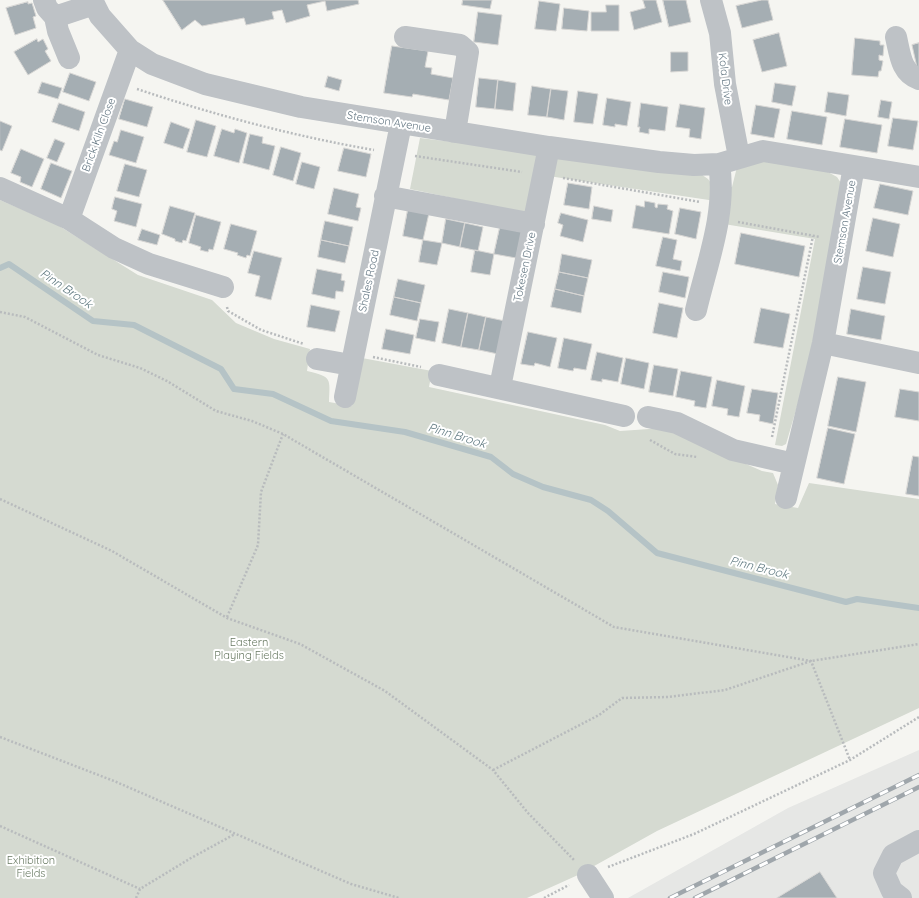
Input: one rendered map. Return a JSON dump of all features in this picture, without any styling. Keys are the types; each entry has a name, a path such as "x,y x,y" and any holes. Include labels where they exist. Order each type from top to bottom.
{"street":[{"name":"Kola Drive","path":"711,0 720,33 726,90 729,161"},
{"name":"Stemson Avenue","path":"93,2 100,16 130,50 152,64 206,84 301,107 549,147 666,163 694,165 729,161 763,151 854,166 843,240 823,343 807,404 786,498"},
{"path":"69,58 50,9 93,2"},
{"path":"406,37 460,44 468,52 455,132"},
{"path":"896,37 904,68 909,74 919,79"},
{"name":"Brick Kiln Close","path":"68,219 130,50"},
{"name":"Shales Road","path":"346,397 385,196 401,124"},
{"name":"Tokesen Drive","path":"500,387 549,147"},
{"path":"696,310 719,212 721,178 729,161"},
{"path":"854,166 919,177"},
{"path":"0,188 68,219 114,248 149,264 223,287"},
{"path":"385,196 534,224"},
{"path":"823,343 919,363"},
{"path":"317,359 351,365"},
{"path":"439,375 500,387 624,416"},
{"path":"648,417 677,423 733,450 794,464"},
{"path":"901,898 892,891 884,873 893,855 919,841"},
{"path":"588,875 602,896"}],"path":[{"path":"118,82 182,104 311,139 395,153 544,174 719,212 813,236 843,240"},
{"path":"768,457 813,236"},
{"path":"0,312 25,317 98,356 140,368 167,381 216,411 252,421 283,434 614,627 811,661"},
{"path":"227,618 258,546 261,492 283,434"},
{"path":"0,499 112,551 227,618 300,644 384,690 493,770 528,813 588,875"},
{"path":"493,770 599,715 622,698 668,697 725,690 811,661 919,644"},
{"path":"811,661 850,760"},
{"path":"544,898 588,875 694,834 850,760 919,718"},
{"path":"0,736 114,781 351,884 399,898"},
{"path":"0,826 140,889"},
{"path":"136,898 140,889 191,858 235,834"}],"shaded area":[{"path":"919,750 919,898 628,898 788,808"}],"green space":[{"path":"420,138 698,172 708,179 714,187 732,187 737,167 755,160 828,172 837,177 843,186 808,369 786,444 782,446 775,445 815,239 724,224 729,203 535,174 529,214 410,189"},
{"name":"Eastern Playing Fields","path":"0,200 56,224 138,275 212,300 236,323 274,339 310,349 307,371 321,375 328,380 330,388 329,402 352,406 362,358 432,371 429,387 605,425 620,431 664,428 762,471 773,473 778,485 775,504 798,508 809,483 919,499 919,708 657,831 578,875 527,898 0,898"}],"building":[{"path":"163,0 358,0 359,4 327,11 325,1 307,5 310,16 286,23 282,10 272,12 274,19 246,25 244,18 202,26 195,20 182,30"},
{"path":"463,0 492,0 490,9 462,5"},
{"path":"643,0 656,0 662,22 634,30 630,12 645,8"},
{"path":"663,0 686,0 691,22 669,27"},
{"path":"768,0 773,20 742,28 736,6"},
{"path":"539,1 560,4 556,31 535,29"},
{"path":"28,2 28,4 32,3 36,16 33,17 36,28 15,35 6,8"},
{"path":"606,5 619,5 619,31 591,31 591,12 606,12"},
{"path":"564,8 589,11 587,31 562,29"},
{"path":"478,12 502,15 498,45 474,42"},
{"path":"779,33 787,66 762,72 753,40"},
{"path":"855,38 880,41 880,45 884,45 883,56 879,55 879,60 883,61 878,77 852,75"},
{"path":"37,39 38,42 43,39 48,49 45,51 51,61 28,75 14,52"},
{"path":"919,43 919,72 918,72 912,45"},
{"path":"392,46 428,51 425,67 432,68 431,74 453,78 449,100 413,94 412,97 384,93"},
{"path":"671,52 688,52 688,71 671,72"},
{"path":"70,73 96,82 89,101 63,92"},
{"path":"328,76 342,80 339,91 325,87"},
{"path":"479,78 498,80 495,109 476,107"},
{"path":"498,80 516,83 513,111 495,109"},
{"path":"42,82 62,88 58,99 38,93"},
{"path":"775,83 796,86 792,106 772,102"},
{"path":"532,86 551,89 547,117 528,115"},
{"path":"551,89 568,91 564,120 547,117"},
{"path":"578,91 598,94 593,124 574,122"},
{"path":"828,92 849,95 846,116 825,112"},
{"path":"607,98 631,102 627,126 615,124 615,127 603,125"},
{"path":"125,99 153,107 147,127 119,119"},
{"path":"881,100 892,102 889,119 878,117"},
{"path":"59,103 85,112 79,131 52,122"},
{"path":"641,103 668,107 665,131 649,129 649,134 639,132 640,127 638,127"},
{"path":"680,104 705,108 701,139 689,137 690,129 676,127"},
{"path":"756,105 780,109 774,138 751,134"},
{"path":"792,111 827,117 822,145 787,139"},
{"path":"893,118 918,121 913,150 888,146"},
{"path":"845,119 882,125 877,153 840,147"},
{"path":"196,120 216,126 207,157 187,152"},
{"path":"0,121 12,126 2,151 0,150"},
{"path":"171,122 190,129 183,149 164,143"},
{"path":"222,129 234,133 235,129 247,133 239,163 214,156"},
{"path":"121,130 144,137 136,163 109,155 114,141 117,142"},
{"path":"250,134 263,137 262,143 275,146 269,170 243,163"},
{"path":"55,139 65,143 57,162 47,158"},
{"path":"281,147 301,153 293,181 273,175"},
{"path":"344,148 371,154 366,177 338,171"},
{"path":"21,149 44,159 32,187 20,182 21,177 11,173"},
{"path":"302,162 320,167 314,189 296,184"},
{"path":"51,163 72,171 61,198 41,189"},
{"path":"125,164 147,170 139,197 117,191"},
{"path":"568,183 592,187 589,209 564,205"},
{"path":"880,184 913,191 908,215 874,208"},
{"path":"334,188 359,194 356,207 361,208 358,221 328,214"},
{"path":"115,197 142,204 136,227 114,221 117,211 112,209"},
{"path":"645,201 655,203 655,207 657,208 658,204 668,205 667,209 673,211 669,234 632,228 636,205 644,207"},
{"path":"170,206 195,213 186,241 183,240 182,243 162,234"},
{"path":"594,206 613,210 611,222 592,219"},
{"path":"680,208 701,212 696,239 675,234"},
{"path":"408,209 429,213 423,240 403,236"},
{"path":"561,213 588,220 583,242 560,236 563,225 558,223"},
{"path":"196,215 221,222 213,250 209,249 208,252 200,250 201,247 189,243"},
{"path":"873,218 900,224 893,257 866,251"},
{"path":"446,219 465,223 460,247 442,243"},
{"path":"325,221 353,227 349,246 321,240"},
{"path":"465,223 483,227 478,251 460,247"},
{"path":"231,224 257,231 250,256 247,255 246,258 237,255 238,253 224,249"},
{"path":"500,227 522,232 516,258 494,254"},
{"path":"142,229 160,235 157,245 138,240"},
{"path":"741,233 805,246 799,277 735,264"},
{"path":"663,237 677,240 673,259 682,261 680,271 656,266"},
{"path":"321,240 349,246 345,263 318,257"},
{"path":"423,240 442,243 437,265 419,262"},
{"path":"475,250 494,254 490,275 471,272"},
{"path":"254,251 282,258 271,300 255,296 260,276 248,273"},
{"path":"562,254 592,260 588,278 559,272"},
{"path":"863,267 891,272 885,304 857,299"},
{"path":"317,269 342,274 341,280 345,281 343,292 336,291 335,299 312,294"},
{"path":"559,272 588,278 584,296 555,289"},
{"path":"663,272 689,277 685,298 659,292"},
{"path":"398,279 425,285 421,303 394,297"},
{"path":"555,289 584,296 581,313 551,307"},
{"path":"394,297 421,303 417,321 390,315"},
{"path":"659,303 683,308 677,338 653,333"},
{"path":"311,305 340,311 335,332 307,327"},
{"path":"761,308 790,314 783,348 754,343"},
{"path":"449,309 468,313 461,347 442,343"},
{"path":"851,309 885,316 881,340 847,334"},
{"path":"468,313 486,317 479,350 461,347"},
{"path":"486,317 505,321 498,354 479,350"},
{"path":"420,319 439,322 435,342 416,338"},
{"path":"386,329 414,335 410,354 382,349"},
{"path":"528,332 557,338 550,367 535,363 534,366 521,364"},
{"path":"564,338 592,344 586,370 574,368 573,371 558,368"},
{"path":"597,352 623,358 618,382 602,379 602,382 591,380"},
{"path":"626,358 649,363 644,389 621,384"},
{"path":"654,365 678,369 673,396 649,392"},
{"path":"681,371 712,377 706,408 694,406 695,401 676,397"},
{"path":"838,377 866,382 856,432 828,426"},
{"path":"717,380 745,386 739,417 727,415 728,409 712,406"},
{"path":"752,389 778,393 773,424 759,421 760,415 747,413"},
{"path":"900,389 919,392 919,421 895,417"},
{"path":"828,428 855,434 844,484 817,478"},
{"path":"913,456 919,457 919,496 906,494"},
{"path":"820,872 837,898 777,898"}],"waterway":[{"name":"Pinn Brook","path":"0,268 9,264 93,321 134,325 221,369 234,389 273,394 331,421 405,432 491,457 513,474 543,487 591,500 608,511 657,553 846,602 857,599 919,608"}],"railway":[{"path":"670,898 919,775"},
{"path":"695,898 919,787"}],"park label":[{"name":"Exhibition Fields","path":"31,867"}]}
